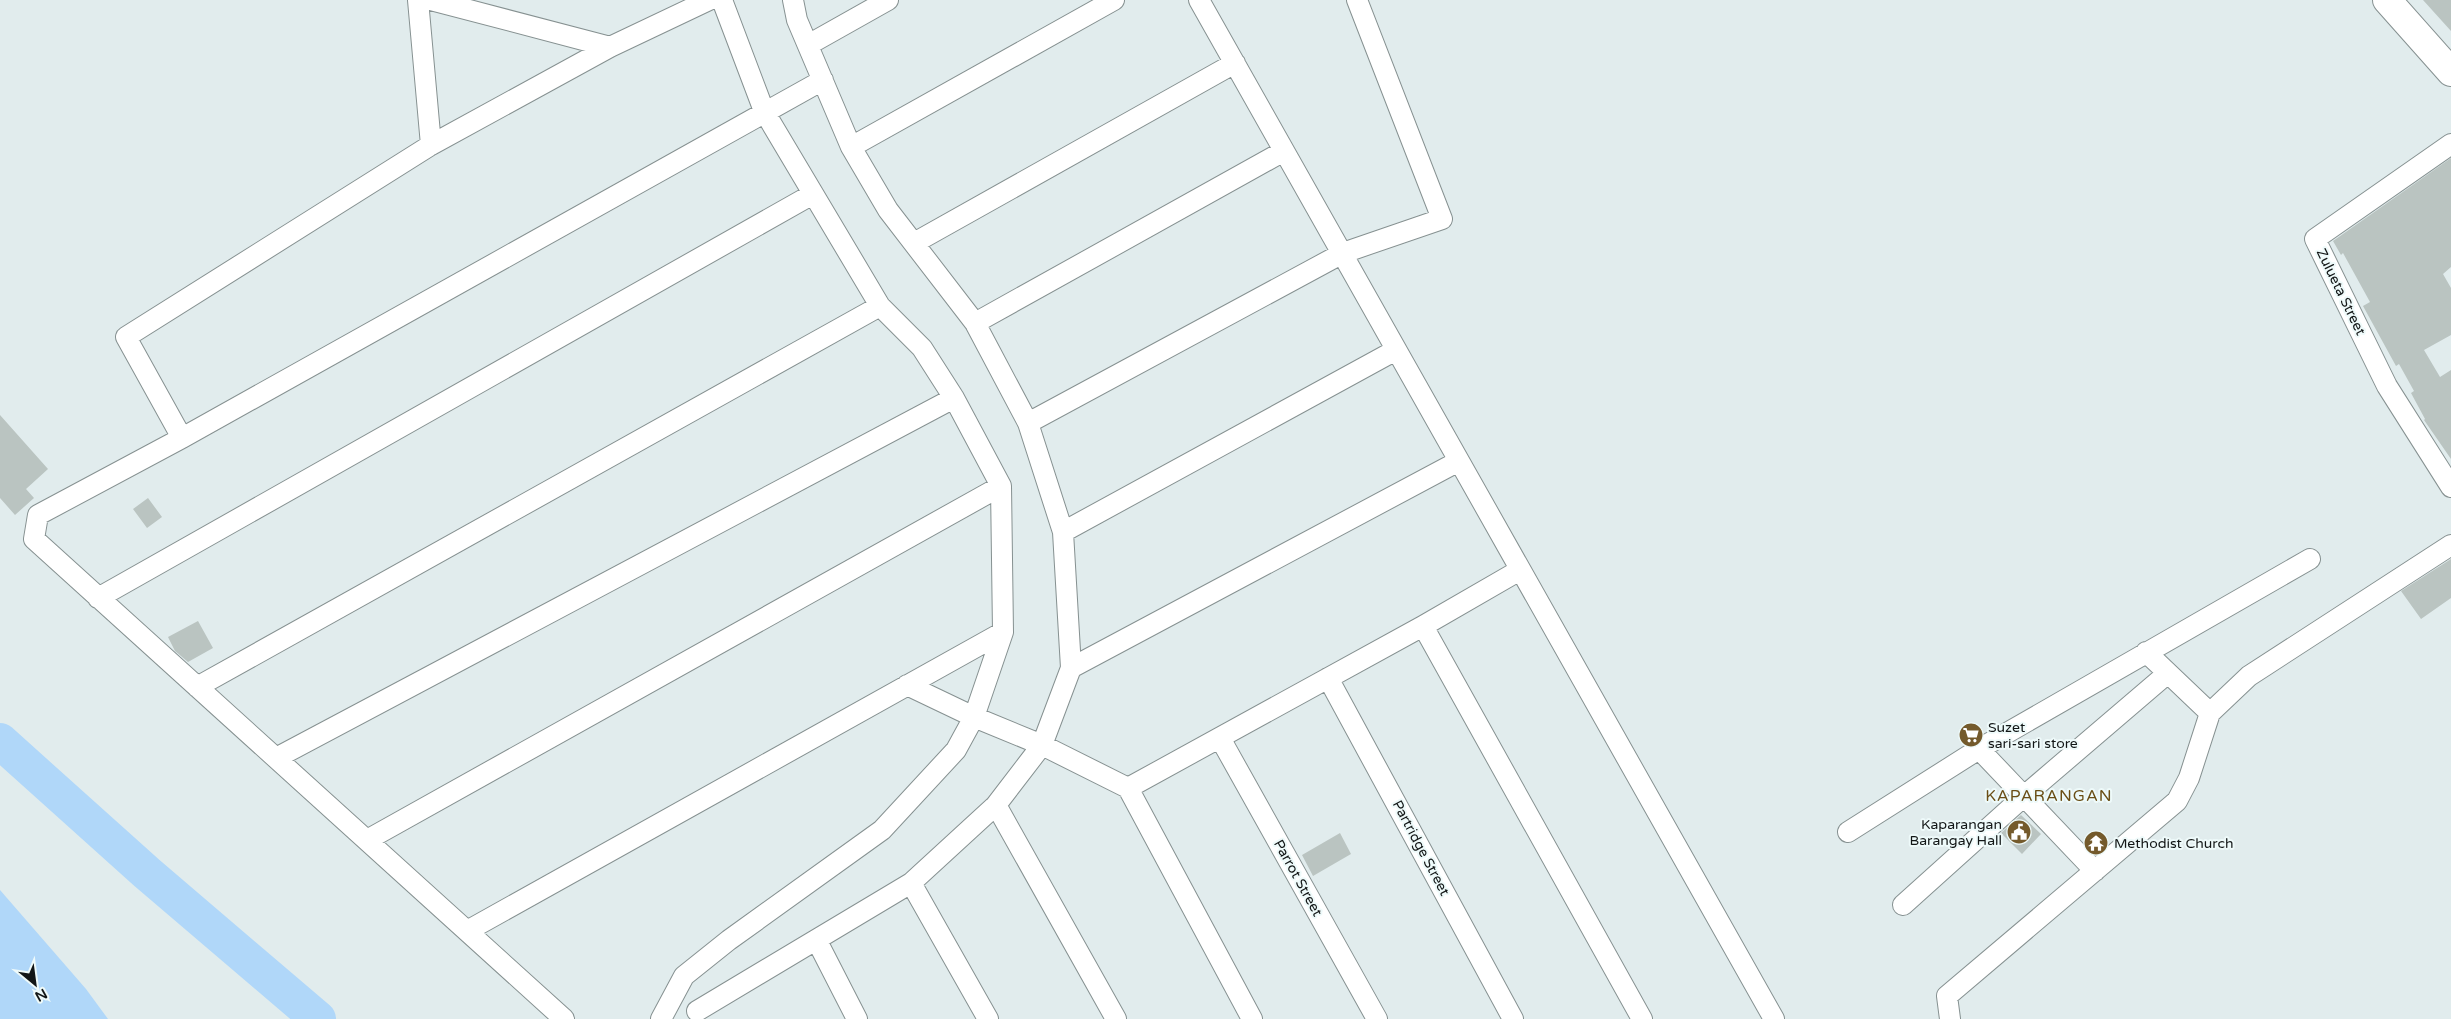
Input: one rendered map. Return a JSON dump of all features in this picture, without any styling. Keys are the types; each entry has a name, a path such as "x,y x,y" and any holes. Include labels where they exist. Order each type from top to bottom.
{"main road":[{"path":"2391,1 2451,72"}],"street":[{"path":"418,0 431,145"},
{"path":"432,0 610,47"},
{"path":"182,438 126,338 431,145 610,47 709,0"},
{"path":"661,1019 684,976 882,830 956,750 974,717 1003,632 1002,486 954,398 922,348 880,306 764,111 722,0"},
{"path":"675,994 702,1015 758,972 817,941 911,883 996,804 1042,745 1071,668 1064,532 1028,423 975,323 888,210 852,147 822,80 798,20 793,0"},
{"path":"808,45 888,0"},
{"path":"852,147 1114,0"},
{"path":"1199,0 1774,1019"},
{"path":"1028,423 1342,253 1442,219 1357,0"},
{"path":"914,244 1235,63"},
{"path":"564,1019 34,539 38,515 182,438 822,80"},
{"name":"Zulueta Street","path":"2451,144 2315,239 2387,386 2451,487"},
{"path":"975,323 1284,151"},
{"path":"98,598 813,194"},
{"path":"198,687 880,306"},
{"path":"1064,532 1396,350"},
{"path":"276,758 954,398"},
{"path":"1071,668 1459,461"},
{"path":"367,840 1002,486"},
{"path":"1950,1019 1947,996 2177,801 2189,778 2210,713 2249,676 2451,545"},
{"path":"1848,832 1979,749 2310,559"},
{"path":"1128,788 1423,626 1520,570"},
{"path":"1423,626 1642,1019"},
{"path":"467,931 1003,632"},
{"path":"2146,652 2210,713"},
{"path":"1903,905 2022,797 2168,673"},
{"name":"Partridge Street","path":"1328,678 1513,1019"},
{"path":"907,685 974,717 1042,745 1128,788 1252,1019"},
{"name":"Parrot Street","path":"1220,738 1377,1019"},
{"path":"1979,749 2022,797 2095,871"},
{"path":"996,804 1116,1019"},
{"path":"911,883 988,1019"},
{"path":"817,941 856,1019"}],"water":[{"path":"0,890 86,989 108,1019 0,1019"}],"building":[{"path":"2423,0 2451,0 2451,31"},
{"path":"2451,158 2451,267 2443,274 2451,288 2451,335 2424,350 2440,377 2451,370 2451,459 2424,420 2411,393 2414,391 2399,364 2396,366 2363,306 2370,302 2343,253 2341,255 2333,241"},
{"path":"0,415 48,469 26,489 34,498 15,515 0,498"},
{"path":"148,498 162,517 147,528 133,509"},
{"path":"2451,559 2451,598 2421,619 2401,591"},
{"path":"198,621 213,648 188,662 175,651 168,637"},
{"name":"Kaparangan Barangay Hall","path":"2021,815 2041,834 2022,854 2001,833"},
{"path":"1340,833 1351,854 1313,876 1302,855"}],"waterway":[{"path":"0,741 147,873 318,1019"}],"place":[{"name":"Suzet sari-sari store","path":"1971,735"},
{"name":"Kaparangan Barangay Hall","path":"2019,832"},
{"name":"Methodist Church","path":"2096,843"}],"district":[{"name":"KAPARANGAN","path":"2049,796"}]}
